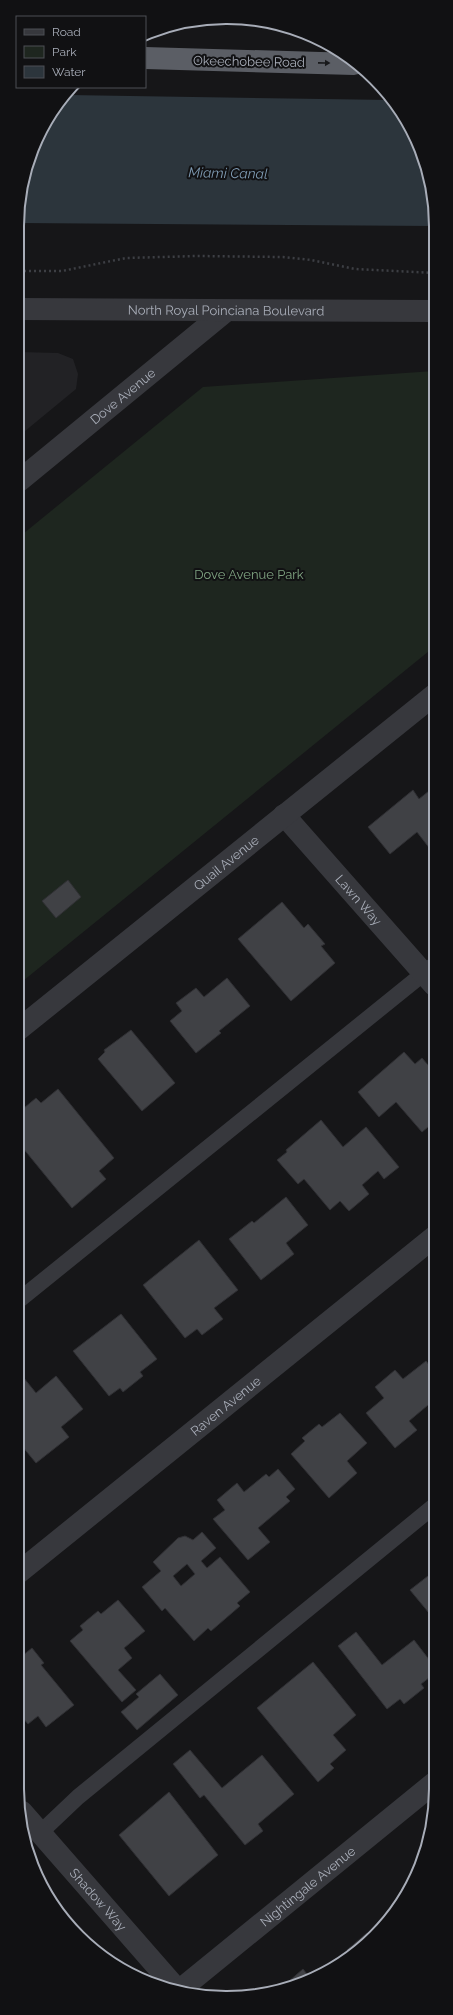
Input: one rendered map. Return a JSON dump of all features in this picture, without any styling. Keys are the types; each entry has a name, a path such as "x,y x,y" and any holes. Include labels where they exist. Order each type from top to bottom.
{"highway":[{"name":"Okeechobee Road","path":"146,58 347,64"}],"street":[{"name":"North Royal Poinciana Boulevard","path":"24,309 429,311"},
{"name":"Dove Avenue","path":"24,476 226,311"},
{"name":"Quail Avenue","path":"24,1025 429,699"},
{"name":"Lawn Way","path":"284,815 429,973"},
{"name":"Raven Avenue","path":"24,1568 429,1241"},
{"name":"Nightingale Avenue","path":"184,1986 429,1787"},
{"name":"Shadow Way","path":"26,1817 172,1983"}],"lane":[{"path":"24,1296 429,977"},
{"path":"40,1833 78,1797 429,1510"}],"path":[{"path":"24,271 62,271 126,258 197,256 311,260 355,269 429,273"}],"shaded area":[{"path":"24,352 58,353 73,359 78,374 76,389 24,432"}],"green space":[{"name":"Dove Avenue Park","path":"429,371 429,651 24,980 24,533 203,387"}],"water":[{"name":"Miami Canal","path":"72,95 385,100 402,125 414,149 425,187 429,213 429,226 24,223 24,213 31,174 39,149 51,125"}],"building":[{"path":"413,790 419,799 429,791 429,848 417,832 390,854 368,827"},
{"path":"68,880 81,897 56,918 42,901"},
{"path":"282,902 304,928 308,924 325,944 321,946 335,963 291,1001 238,939"},
{"path":"227,978 250,1006 219,1031 221,1033 196,1053 170,1021 182,1011 176,1003 196,988 204,997"},
{"path":"131,1030 175,1083 142,1111 98,1059 105,1052 104,1050"},
{"path":"404,1052 415,1064 422,1058 429,1066 429,1126 422,1132 396,1102 379,1117 358,1092"},
{"path":"58,1089 114,1158 99,1171 106,1179 72,1208 24,1149 24,1108 36,1098 41,1103"},
{"path":"321,1120 343,1147 366,1127 399,1167 384,1179 378,1171 362,1185 369,1194 349,1211 340,1201 330,1210 304,1179 298,1184 277,1160 287,1152 286,1150"},
{"path":"286,1197 308,1225 286,1243 294,1254 261,1280 229,1239 252,1221 254,1223"},
{"path":"199,1240 238,1290 214,1308 223,1319 202,1335 197,1329 185,1338 143,1285"},
{"path":"121,1314 157,1359 140,1372 143,1376 123,1392 120,1388 109,1396 73,1351"},
{"path":"426,1361 429,1365 429,1404 409,1421 417,1430 395,1448 366,1413 384,1398 375,1387 395,1370 403,1379"},
{"path":"56,1376 83,1409 61,1427 69,1437 36,1463 24,1448 24,1378 36,1393"},
{"path":"340,1413 367,1443 347,1461 357,1473 329,1498 291,1454 305,1441 302,1438 319,1424 322,1427"},
{"path":"278,1469 295,1489 286,1497 290,1501 258,1528 270,1542 248,1560 213,1519 225,1510 217,1500 237,1483 244,1492 266,1474 269,1477"},
{"path":"202,1532 216,1548 201,1561 207,1568 220,1557 250,1592 237,1603 240,1606 211,1631 208,1628 194,1641 165,1608 162,1611 142,1587 161,1571 153,1562 178,1538 185,1536 193,1540","holes":["187,1564 195,1574 181,1586 173,1576"]},
{"path":"428,1576 429,1613 410,1590"},
{"path":"118,1600 145,1631 124,1648 132,1658 118,1670 136,1690 122,1702 70,1641 83,1630 80,1626 98,1611 101,1614"},
{"path":"356,1632 382,1665 414,1640 429,1660 429,1678 421,1684 424,1688 404,1704 400,1699 387,1709 338,1646"},
{"path":"32,1648 44,1663 41,1665 74,1705 46,1727 38,1716 28,1724 24,1719 24,1654"},
{"path":"313,1662 356,1715 333,1735 346,1750 330,1764 334,1768 318,1782 257,1708"},
{"path":"160,1674 178,1695 137,1730 121,1712 139,1697 136,1694"},
{"path":"190,1750 222,1788 262,1755 294,1794 258,1824 263,1831 245,1845 204,1795 200,1798 173,1764"},
{"path":"169,1792 218,1855 169,1896 119,1835"},
{"path":"367,1933 368,1934 360,1941 347,1950"},
{"path":"303,1969 307,1974 304,1976 289,1981"}]}
